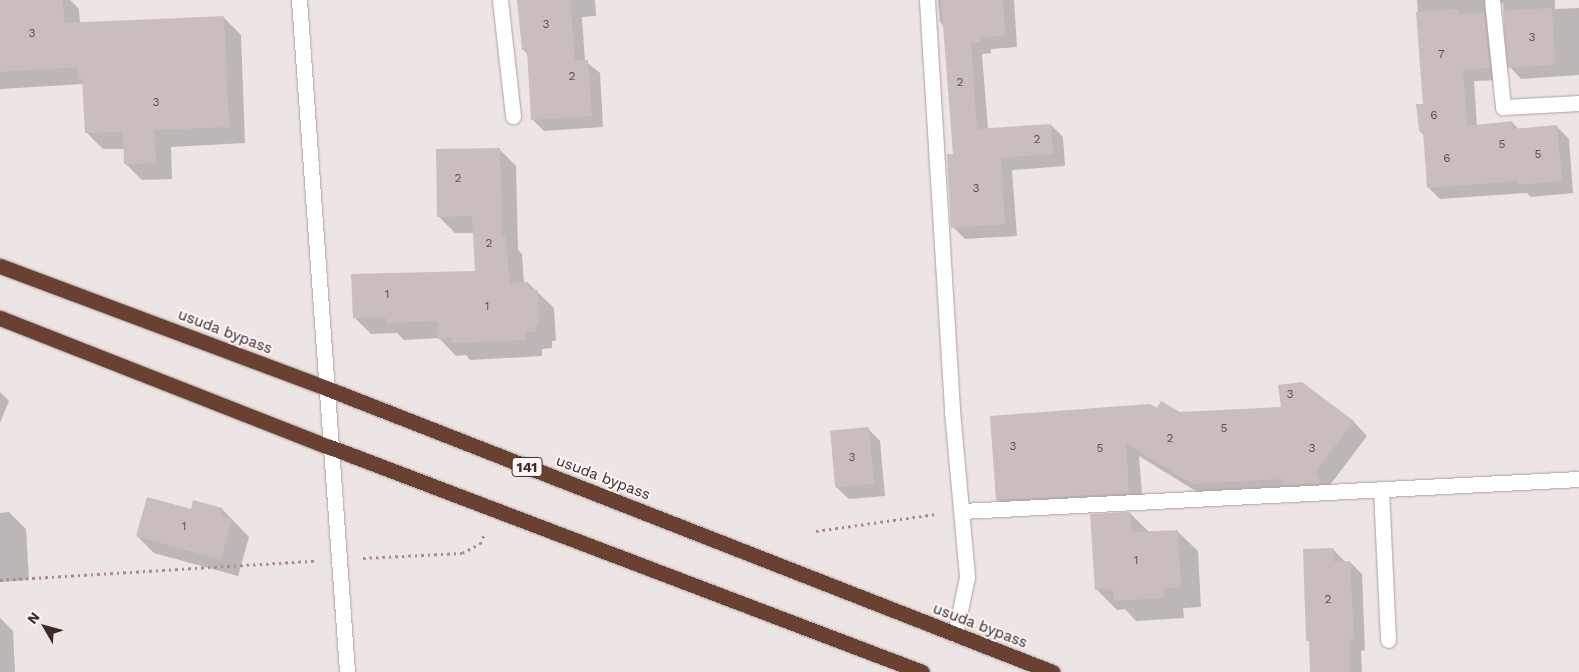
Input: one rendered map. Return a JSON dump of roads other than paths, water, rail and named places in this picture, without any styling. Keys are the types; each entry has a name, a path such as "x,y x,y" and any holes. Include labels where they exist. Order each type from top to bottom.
{"highway":[{"name":"usuda bypass","path":"0,266 326,388 1052,672"},
{"path":"0,318 330,447 922,672"}],"street":[{"path":"299,0 347,672"},
{"path":"500,0 512,116"},
{"path":"927,0 952,411 967,577 955,635"},
{"path":"1492,0 1503,107 1579,103"},
{"path":"962,511 1579,480"},
{"path":"1381,490 1388,640"}]}
